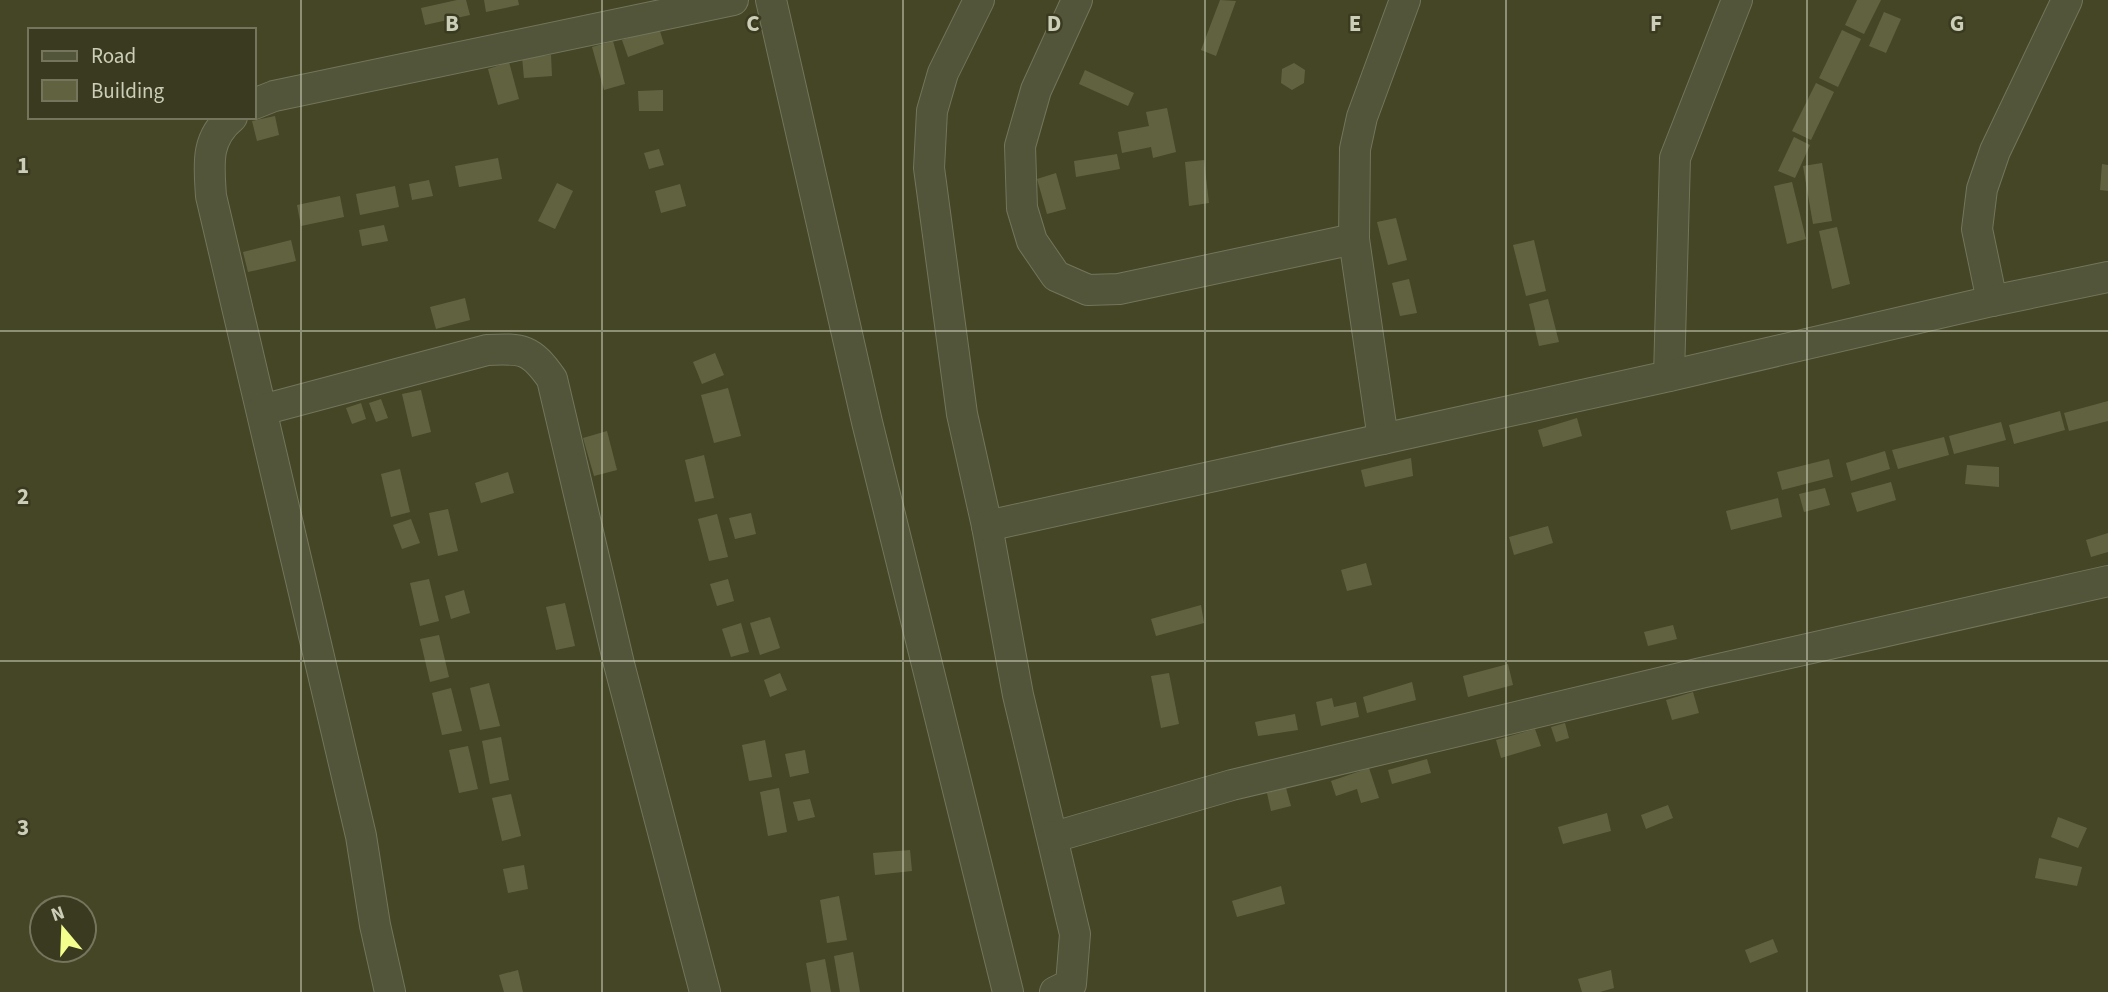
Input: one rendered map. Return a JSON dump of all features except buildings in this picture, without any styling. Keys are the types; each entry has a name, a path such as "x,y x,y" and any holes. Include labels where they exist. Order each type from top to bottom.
{"street":[{"path":"256,103 274,96 733,0"},
{"path":"771,0 867,422 1008,992"},
{"path":"979,0 943,73 929,138 929,168 962,414 987,526 1018,695 1075,934 1071,984 1055,992"},
{"path":"1077,0 1036,90 1020,146 1022,208 1032,241 1056,276 1088,290 1119,289 1354,239"},
{"path":"1383,439 1354,239 1355,149 1362,117 1405,0"},
{"path":"1669,376 1675,158 1737,0"},
{"path":"1992,301 1978,229 1982,189 1995,151 2067,0"},
{"path":"229,119 223,124 209,154 211,196 361,836 375,925 390,992"},
{"path":"987,526 2108,277"},
{"path":"262,410 487,351 511,349 526,352 539,359 552,379 620,664 705,992"},
{"path":"1054,837 1232,785 1700,673 2108,581"}]}
